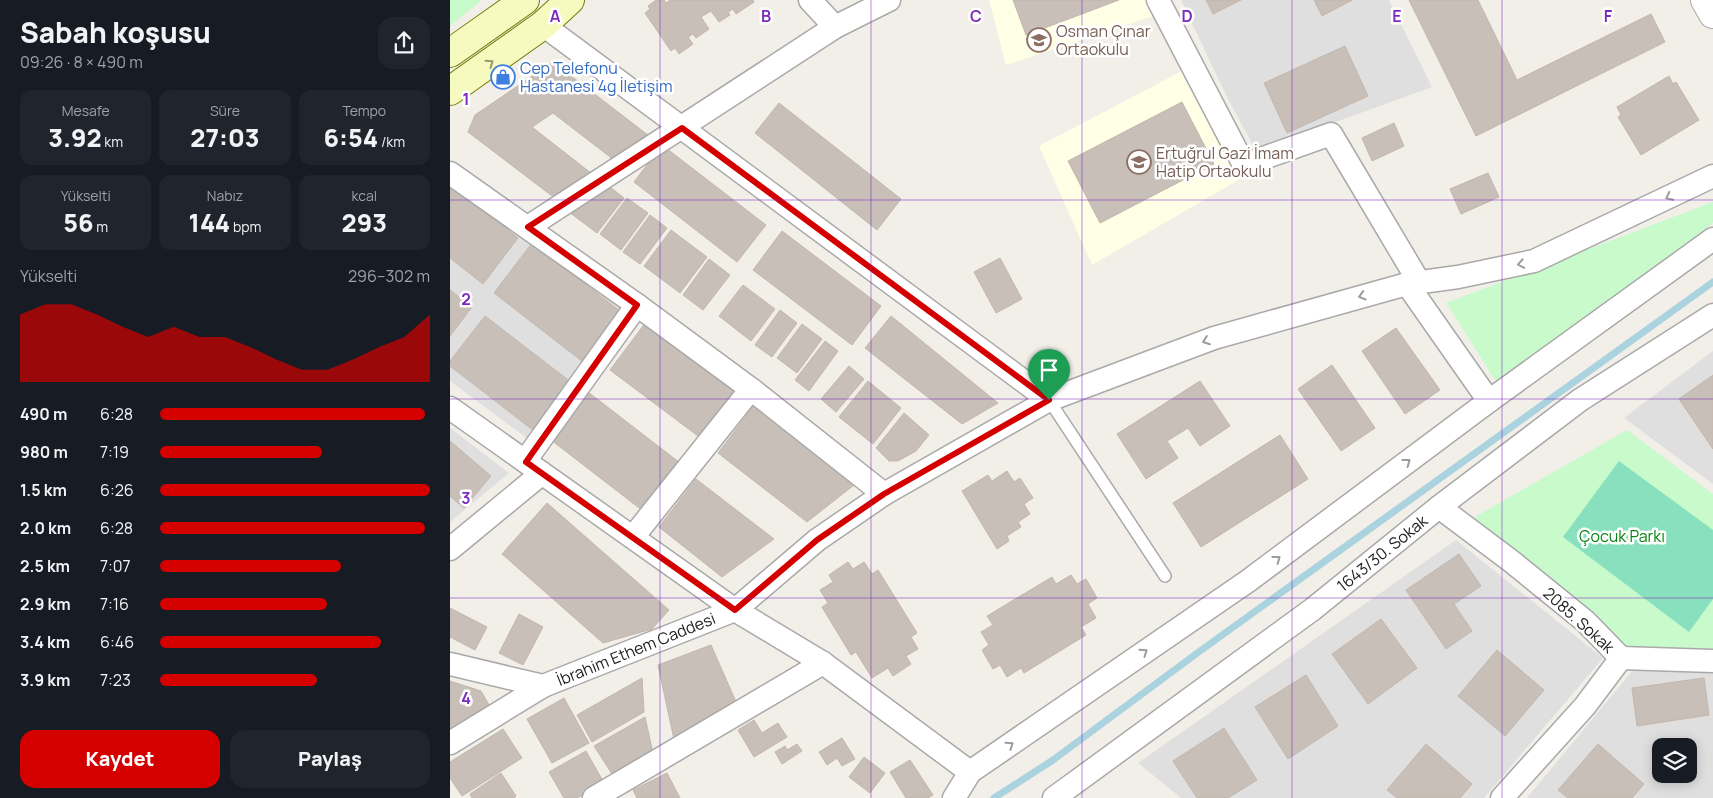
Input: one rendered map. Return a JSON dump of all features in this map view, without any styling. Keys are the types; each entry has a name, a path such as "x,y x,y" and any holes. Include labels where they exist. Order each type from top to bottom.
{"main road":[{"path":"450,53 525,0"},
{"path":"450,91 543,25 570,0"}],"street":[{"path":"810,0 836,28"},
{"path":"528,227 836,28 889,0"},
{"path":"1158,0 1244,164 1331,134 1413,283 1489,401"},
{"path":"1706,0 1713,14"},
{"path":"543,25 1049,400"},
{"path":"450,173 637,305 751,389 884,494"},
{"name":"İbrahim Ethem Caddesi","path":"450,664 543,686 735,610 817,540 884,494 1049,400 1214,338 1413,283 1534,261 1713,176"},
{"path":"954,798 970,772 1248,581 1489,401 1713,239"},
{"path":"450,549 535,479 533,467 637,305"},
{"name":"1643/30. Sokak","path":"1054,798 1313,610 1438,507 1580,400 1713,314"},
{"path":"633,538 751,389"},
{"path":"450,408 735,610 823,663 970,772"},
{"name":"2085. Sokak","path":"1438,507 1511,561 1585,621 1621,658 1585,706 1502,798"},
{"path":"1621,658 1713,661"},
{"path":"594,798 823,663"},
{"path":"450,743 543,686"}],"lane":[{"path":"1049,400 1165,576"}],"shaded area":[{"name":"Osman Çınar Ortaokulu","path":"989,0 1145,0 1153,16 1006,65"},
{"path":"1181,0 1389,0 1432,87 1256,151 1226,95"},
{"name":"Ertuğrul Gazi İmam Hatip Ortaokulu","path":"1184,70 1240,179 1092,265 1039,146"},
{"path":"450,166 631,308 536,445 450,381"},
{"path":"1713,351 1713,484 1624,418"},
{"path":"450,428 509,473 450,522"},
{"path":"1456,540 1603,658 1484,798 1181,798 1138,763"},
{"path":"1633,670 1711,671 1713,673 1713,798 1527,798"}],"green space":[{"path":"450,0 482,0 450,26"},
{"path":"1713,202 1713,223 1497,383 1446,303"},
{"name":"Çocuk Parkı","path":"1627,430 1713,494 1713,656 1624,652 1468,521"},
{"path":"1619,461 1713,530 1713,599 1689,632 1563,537"}],"building":[{"path":"656,0 664,0 666,3 670,0 753,0 754,2 736,14 733,9 728,12 730,15 719,22 711,11 701,17 709,29 696,38 693,34 688,37 693,44 679,54 675,48 671,51 645,13 650,9 648,6"},
{"name":"Osman Çınar Ortaokulu","path":"1013,0 1119,0 1026,35"},
{"path":"1206,0 1241,0 1213,14"},
{"path":"1314,0 1352,0 1322,16"},
{"path":"1409,0 1478,0 1517,80 1651,14 1665,42 1476,136"},
{"path":"1345,46 1368,96 1287,133 1264,83"},
{"path":"553,62 653,139 618,163 553,113 532,127 596,177 560,202 468,132 475,115"},
{"path":"1669,76 1673,84 1676,82 1699,120 1641,155 1618,117 1621,115 1617,107"},
{"name":"Ertuğrul Gazi İmam Hatip Ortaokulu","path":"1182,102 1214,164 1100,223 1068,161"},
{"path":"779,103 901,199 877,230 755,133"},
{"path":"1394,123 1404,146 1372,161 1362,138"},
{"path":"662,145 766,225 737,262 634,182"},
{"path":"1488,173 1499,197 1461,214 1450,189"},
{"path":"601,180 624,198 597,233 561,206"},
{"path":"450,185 518,238 483,284 450,258"},
{"path":"627,198 648,213 621,250 600,234"},
{"path":"650,215 667,228 640,264 623,252"},
{"path":"671,230 707,257 680,293 644,266"},
{"path":"782,231 881,306 852,345 753,270"},
{"path":"532,243 625,315 587,365 494,293"},
{"path":"1000,258 1022,299 996,313 974,272"},
{"path":"709,259 730,275 703,310 683,295"},
{"path":"743,285 775,309 751,341 719,316"},
{"path":"450,290 472,307 450,336"},
{"path":"780,310 797,323 772,357 755,345"},
{"path":"485,316 576,386 538,434 450,366 450,361"},
{"path":"891,316 998,403 962,424 865,348"},
{"path":"646,322 741,393 706,442 610,370"},
{"path":"802,324 822,339 797,373 777,358"},
{"path":"1396,328 1440,390 1405,414 1362,351"},
{"path":"825,341 838,351 809,391 795,380"},
{"path":"1332,365 1375,428 1341,451 1298,389"},
{"path":"849,366 864,379 836,412 821,399"},
{"path":"1713,375 1713,449 1679,399"},
{"path":"868,381 901,408 873,444 839,417"},
{"path":"1200,381 1230,426 1200,446 1188,428 1167,441 1178,458 1146,479 1117,434"},
{"path":"588,392 684,466 647,514 551,440"},
{"path":"753,407 854,485 807,522 718,453"},
{"path":"904,413 929,435 916,451 898,461 889,461 876,448"},
{"path":"1280,435 1308,479 1201,547 1173,503"},
{"path":"450,441 491,476 464,508 450,496"},
{"path":"1007,471 1014,482 1020,478 1033,498 1024,504 1030,514 1018,522 1021,527 1007,536 1009,541 997,549 962,491 988,475 992,481"},
{"path":"696,479 774,539 722,577 659,527"},
{"path":"547,503 669,610 652,629 603,643 502,554"},
{"path":"1459,554 1481,586 1454,604 1472,631 1446,649 1406,590"},
{"path":"848,562 853,569 864,562 872,574 878,570 917,633 911,637 918,649 906,656 911,664 893,676 888,668 872,678 856,652 851,655 822,607 828,603 820,590 833,582 829,575"},
{"path":"1071,575 1077,584 1086,579 1097,598 1088,604 1096,618 1081,627 1086,635 1024,673 1021,668 1007,677 1000,665 993,669 982,650 989,645 981,632 993,625 987,616 1052,577 1056,584"},
{"path":"450,608 487,627 475,650 450,637"},
{"path":"519,614 543,627 523,665 499,653"},
{"path":"1381,619 1417,668 1368,704 1332,654"},
{"path":"711,645 737,704 675,744 658,665"},
{"path":"1497,650 1544,690 1505,736 1458,696"},
{"path":"1306,675 1338,726 1288,759 1255,707"},
{"path":"642,678 644,712 592,742 577,715"},
{"path":"1704,678 1709,715 1637,726 1632,688"},
{"path":"450,681 481,691 492,710 450,736"},
{"path":"564,698 589,743 552,763 527,719"},
{"path":"645,717 653,753 614,777 594,746"},
{"path":"754,720 762,733 778,723 787,737 754,757 738,730"},
{"path":"1224,728 1257,780 1228,798 1197,798 1173,761"},
{"path":"503,729 522,758 462,796 450,778 450,762"},
{"path":"842,738 855,759 842,766 837,758 827,765 819,752"},
{"path":"797,744 802,751 782,764 775,752 785,746 787,750"},
{"path":"1426,744 1472,784 1460,798 1397,798 1387,790"},
{"path":"1598,744 1644,784 1632,798 1568,798 1558,790"},
{"path":"586,751 604,783 577,798 564,798 549,772"},
{"path":"864,757 885,773 870,793 849,777"},
{"path":"910,760 933,795 928,798 906,798 890,772"},
{"path":"501,773 516,796 514,798 472,798 470,794"},
{"path":"667,773 680,798 637,798 633,790"}],"waterway":[{"path":"994,798 1053,760 1200,651 1713,282"}],"place":[{"name":"Osman Çınar Ortaokulu","path":"1039,40"},
{"name":"Cep Telefonu Hastanesi 4g İletişim","path":"503,77"},
{"name":"Ertuğrul Gazi İmam Hatip Ortaokulu","path":"1139,162"}],"route":[{"path":"682,128 1049,400 884,494 817,540 735,610 526,462 637,305 528,227 682,128"}]}
